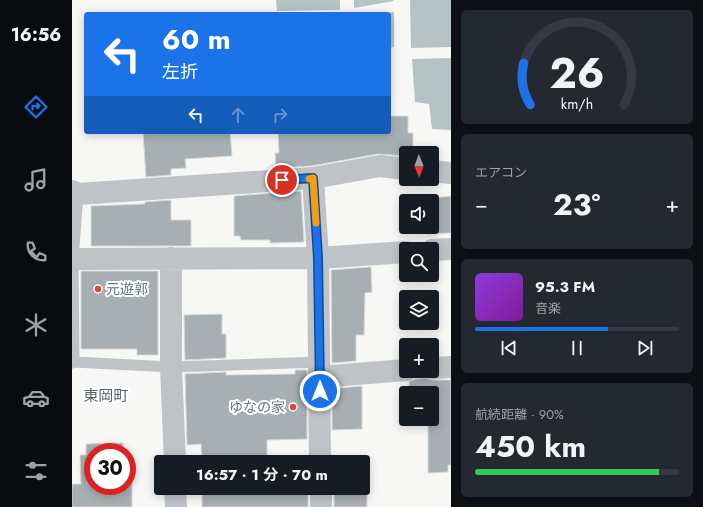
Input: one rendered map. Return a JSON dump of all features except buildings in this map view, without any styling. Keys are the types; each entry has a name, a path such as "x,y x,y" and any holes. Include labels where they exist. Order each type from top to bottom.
{"street":[{"path":"75,192 313,178 380,166 399,168"},
{"path":"439,172 451,173"},
{"path":"313,178 318,258 320,455"},
{"path":"439,250 451,249"},
{"path":"73,258 318,258 399,252"},
{"path":"171,258 171,367 174,455"},
{"path":"439,368 451,367"},
{"path":"319,369 399,370"},
{"path":"175,495 176,507"},
{"path":"321,495 321,507"}],"lane":[{"path":"75,192 73,258 73,362 171,367 319,369"}],"shaded area":[{"path":"276,0 340,0 340,10 277,11"},
{"path":"354,0 393,0 394,1 354,8"},
{"path":"410,0 451,0 451,47 411,48"},
{"path":"391,12 394,12 394,47 391,48"},
{"path":"451,58 451,130 432,129 429,104 415,102 412,59"}],"slow traffic":[{"path":"309,179 313,178 316,223"}],"place":[{"name":"元遊郭","path":"98,289"},
{"name":"ゆなの家","path":"293,407"}],"district":[{"name":"東岡町","path":"106,396"}],"route":[{"path":"282,180 313,178 318,258 320,391"}]}
